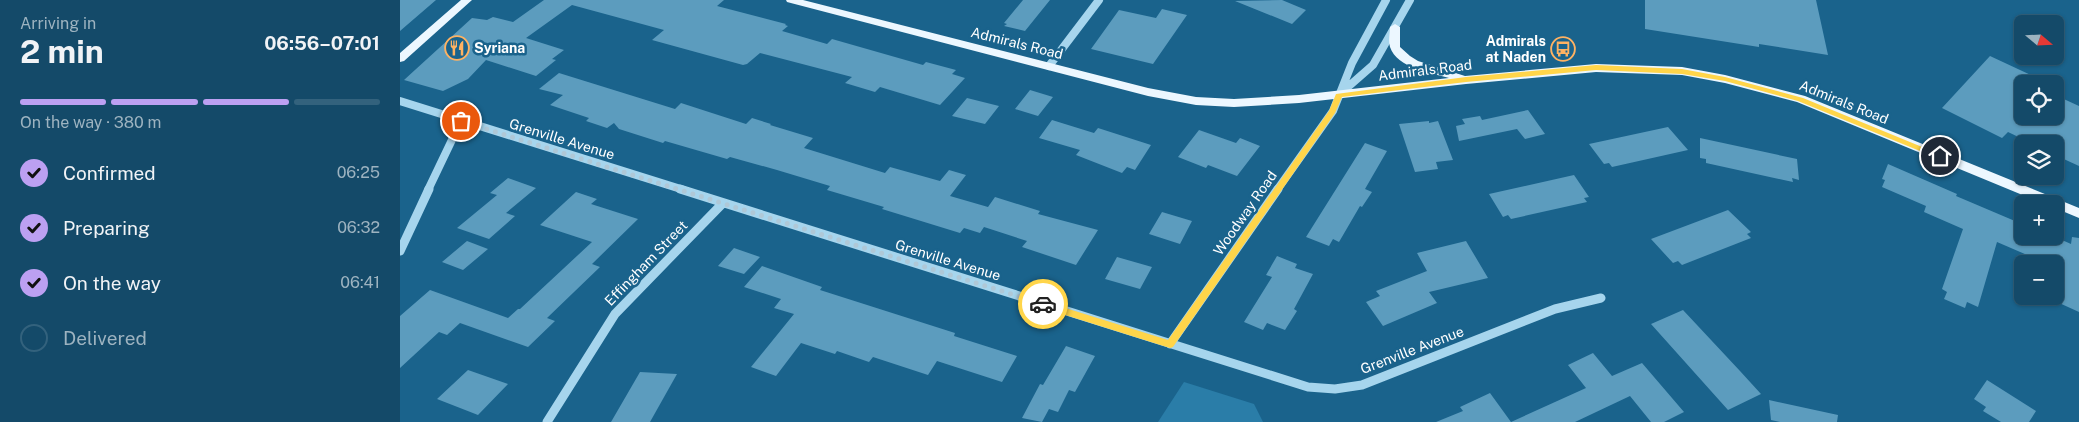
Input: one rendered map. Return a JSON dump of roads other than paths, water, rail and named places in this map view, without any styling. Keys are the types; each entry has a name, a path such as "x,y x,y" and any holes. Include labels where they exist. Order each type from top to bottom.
{"main road":[{"path":"400,59 467,0"},
{"name":"Admirals Road","path":"791,0 1148,92 1196,100 1243,102 1339,95 1466,80 1596,68 1682,71 1725,79 1801,100 2079,213"},
{"path":"1395,27 1395,47 1402,56 1419,66 1466,80"}],"street":[{"path":"1049,66 1099,0"},
{"name":"Woodway Road","path":"1170,344 1332,111 1352,63 1386,0"},
{"path":"1339,95 1373,65 1410,0"},
{"name":"Grenville Avenue","path":"400,101 722,204 1308,387 1349,388 1374,381 1555,309 1601,298"},
{"path":"400,251 461,121"},
{"name":"Effingham Street","path":"547,422 615,314 722,204"}],"place":[{"name":"Syriana","path":"457,48"},
{"name":"Admirals at Naden","path":"1563,49"}]}
